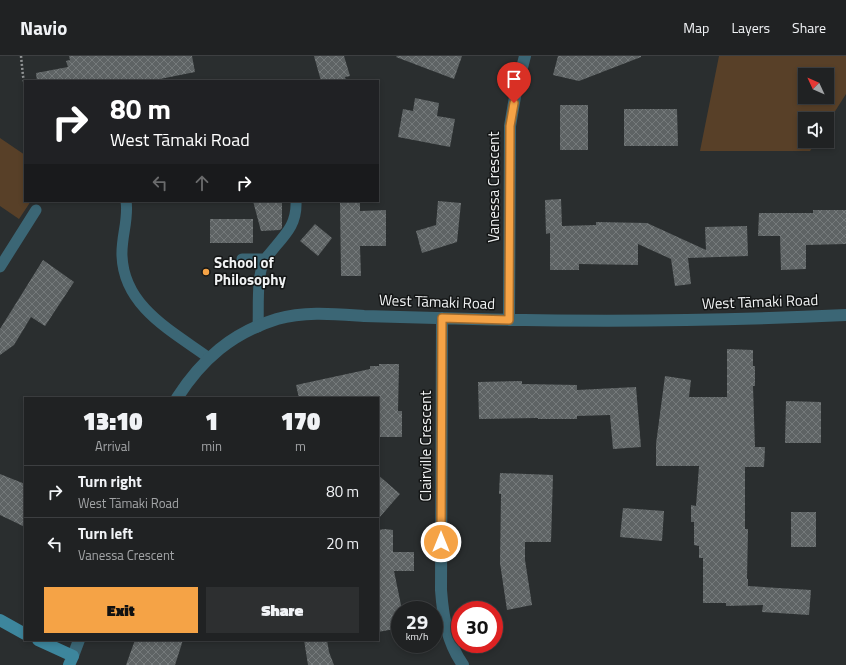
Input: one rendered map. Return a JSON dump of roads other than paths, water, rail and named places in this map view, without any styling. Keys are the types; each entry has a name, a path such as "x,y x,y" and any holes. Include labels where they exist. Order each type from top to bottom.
{"street":[{"name":"Vanessa Crescent","path":"509,320 510,126 516,91 525,56"},
{"name":"West Tāmaki Road","path":"178,397 195,373 209,358 236,337 277,320 299,315 329,314 623,322 846,316"},
{"name":"Clairville Crescent","path":"442,318 441,590 443,615 447,633 452,647 463,665"},
{"path":"0,620 24,633"},
{"path":"40,641 71,661 79,641"}],"lane":[{"path":"126,202 122,264 128,285 142,307 154,318 209,358"},
{"path":"258,327 262,268 266,258 290,231 295,220 296,202"},
{"path":"0,267 36,210"},
{"path":"242,259 266,258"}],"place":[{"name":"School of Philosophy","path":"206,272"}]}
